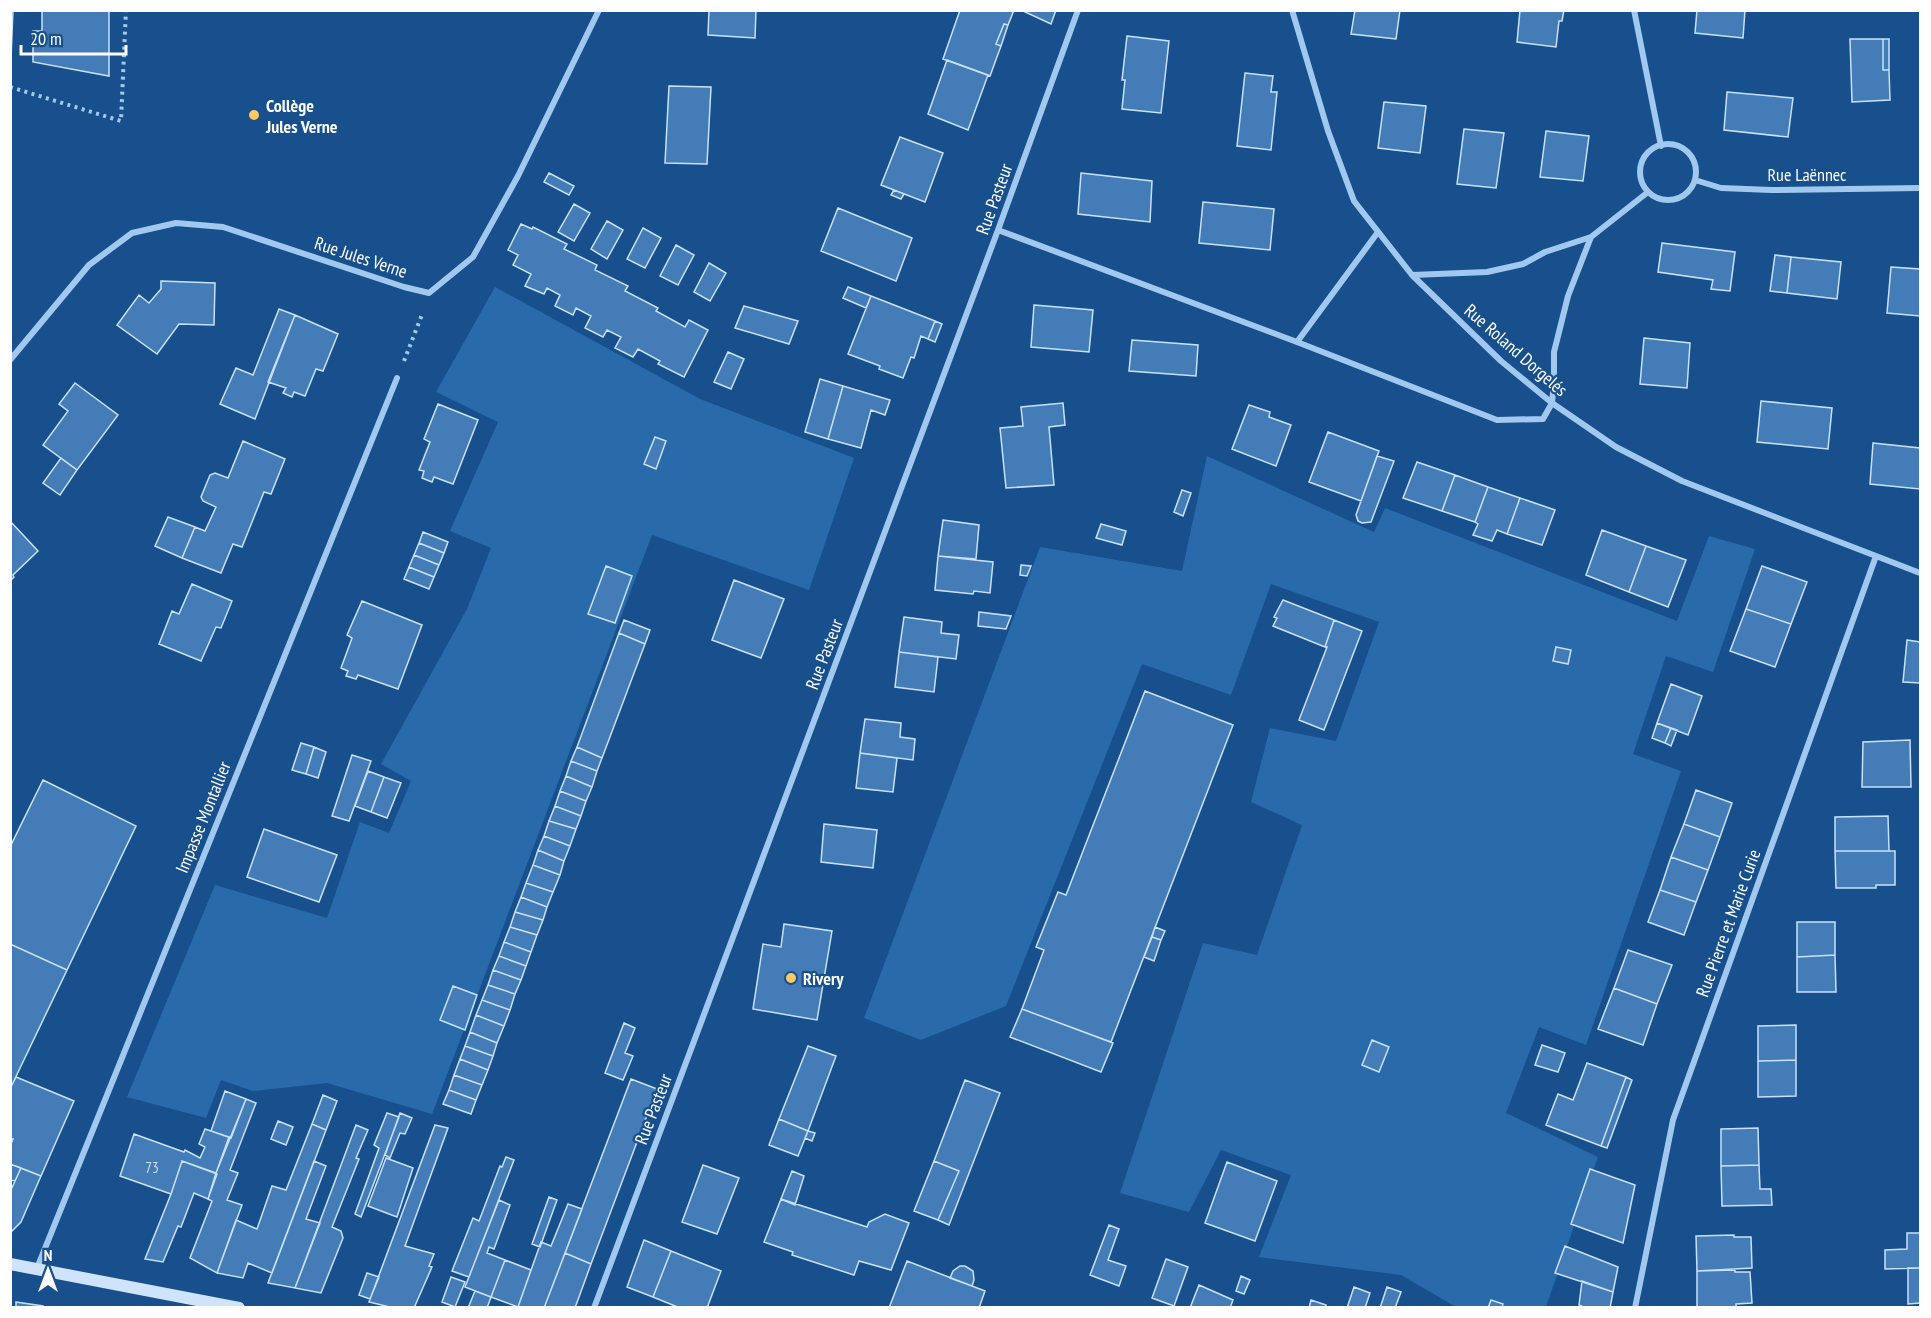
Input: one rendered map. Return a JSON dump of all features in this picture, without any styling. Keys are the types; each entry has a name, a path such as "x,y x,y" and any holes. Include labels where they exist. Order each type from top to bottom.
{"main road":[{"path":"10,1264 239,1308"}],"street":[{"path":"429,293 472,257 518,176 598,10"},
{"name":"Rue Pasteur","path":"594,1308 998,231 1078,10"},
{"name":"Rue Roland Dorgelés","path":"1292,10 1328,131 1354,201 1412,275 1501,361 1552,403 1616,447 1682,481 1920,573"},
{"path":"1634,10 1661,146"},
{"path":"1670,144 1678,146 1691,156 1696,172 1695,180 1683,195 1665,200 1648,192 1640,174 1641,165 1645,156 1652,150 1670,144"},
{"name":"Rue Laënnec","path":"1695,180 1721,188 1761,190 1920,188"},
{"path":"1412,275 1487,272 1523,264 1545,252 1591,237 1648,192"},
{"name":"Rue Jules Verne","path":"10,360 89,265 132,233 176,224 223,227 404,287 429,293"},
{"path":"998,231 1297,342 1497,420 1543,419 1552,403 1554,352 1568,296 1591,237"},
{"path":"1297,342 1378,232"},
{"name":"Impasse Montallier","path":"37,1268 397,378"},
{"name":"Rue Pierre et Marie Curie","path":"1635,1308 1673,1120 1876,556"}],"path":[{"path":"10,87 121,122 126,10"},
{"path":"397,378 429,293"}],"shaded area":[{"path":"495,287 700,399 854,458 809,590 652,535 432,1114 327,1083 253,1091 221,1080 206,1118 127,1097 215,885 327,918 360,822 389,833 411,781 381,764 467,609 491,548 450,531 498,422 436,392"},
{"path":"1207,456 1374,532 1385,508 1677,621 1709,536 1755,549 1713,672 1666,656 1633,754 1681,771 1586,1045 1539,1027 1506,1113 1598,1157 1546,1307 1456,1307 1401,1275 1259,1257 1291,1175 1221,1150 1189,1212 1120,1193 1203,943 1257,955 1302,825 1251,802 1270,728 1336,741 1379,622 1271,584 1231,695 1142,664 1006,1006 921,1040 864,1018 1040,547 1182,571"}],"building":[{"path":"10,10 13,10 11,58 10,58"},
{"path":"42,10 109,10 109,76 33,62 33,31 42,31"},
{"path":"709,10 756,10 755,38 708,35"},
{"path":"960,10 1014,10 1008,25 1004,24 996,44 1001,46 990,76 943,59"},
{"path":"1021,10 1056,10 1051,24"},
{"path":"1355,10 1400,10 1396,39 1351,34"},
{"path":"1520,10 1564,10 1562,21 1559,21 1556,47 1517,42"},
{"path":"1697,10 1745,10 1743,38 1695,33"},
{"path":"1004,24 1008,25 1001,46 996,44"},
{"path":"1127,36 1169,41 1161,113 1122,109 1125,80 1122,80"},
{"path":"1850,39 1883,39 1883,70 1889,70 1890,100 1852,102"},
{"path":"1883,39 1889,39 1889,70 1883,70"},
{"path":"947,60 988,75 968,130 928,114"},
{"path":"1245,73 1273,76 1271,92 1277,92 1271,150 1237,146"},
{"path":"669,86 711,87 707,164 665,163"},
{"path":"1727,92 1793,98 1788,137 1724,130"},
{"path":"1384,102 1426,106 1420,153 1378,148"},
{"path":"1464,129 1504,133 1496,188 1457,184"},
{"path":"1546,131 1589,136 1583,181 1540,177"},
{"path":"900,137 943,153 925,202 881,185"},
{"path":"549,173 574,186 569,195 544,182"},
{"path":"1081,173 1152,181 1150,222 1078,214"},
{"path":"894,190 904,194 901,199 891,195"},
{"path":"1203,202 1274,209 1270,250 1199,243"},
{"path":"574,204 590,213 574,241 558,232"},
{"path":"838,208 912,238 896,281 821,251"},
{"path":"607,221 623,230 607,259 591,249"},
{"path":"521,224 532,229 533,227 567,244 564,249 597,265 595,270 628,286 625,291 658,308 656,311 685,327 689,320 708,330 684,377 658,364 660,361 638,349 633,357 615,348 621,337 607,330 603,337 585,328 591,316 576,308 573,315 555,306 560,295 547,288 544,294 525,286 531,274 513,265 518,255 508,250"},
{"path":"643,228 661,238 645,268 627,259"},
{"path":"1662,243 1735,252 1730,291 1711,289 1713,280 1658,272"},
{"path":"676,245 694,255 678,285 660,276"},
{"path":"1775,255 1791,257 1787,293 1770,291"},
{"path":"1791,257 1841,262 1837,299 1787,293"},
{"path":"709,263 726,273 710,301 694,292"},
{"path":"1891,267 1920,269 1920,316 1887,313"},
{"path":"161,281 215,283 214,325 179,324 157,354 117,325 139,295 149,303 161,289"},
{"path":"848,287 871,296 866,308 843,298"},
{"path":"871,296 935,321 928,339 921,336 914,358 911,357 903,378 848,354"},
{"path":"1034,305 1093,310 1089,352 1031,347"},
{"path":"744,306 798,321 789,344 735,328"},
{"path":"279,309 295,315 255,419 220,404 236,368 253,375"},
{"path":"295,315 338,334 323,371 316,369 305,396 294,392 292,397 283,393 286,388 268,382"},
{"path":"935,321 942,324 935,342 928,339"},
{"path":"1644,338 1690,343 1687,388 1640,384"},
{"path":"1132,340 1198,345 1196,376 1129,371"},
{"path":"728,352 744,359 731,389 714,382"},
{"path":"820,379 843,386 828,439 805,432"},
{"path":"75,383 118,415 77,470 43,445 68,411 59,404"},
{"path":"843,386 890,400 885,415 871,410 861,448 828,439"},
{"path":"1761,401 1832,408 1828,449 1757,442"},
{"path":"1063,403 1065,425 1049,427 1054,485 1006,488 1000,428 1023,426 1021,407"},
{"path":"438,404 478,420 453,484 434,477 432,482 422,478 424,471 419,470 430,442 424,439"},
{"path":"1249,405 1270,412 1269,417 1291,425 1276,466 1232,449"},
{"path":"1328,432 1379,451 1361,501 1309,482"},
{"path":"655,437 666,441 656,469 644,464"},
{"path":"243,441 285,459 271,494 264,492 242,547 233,544 221,573 182,558 195,527 205,531 216,507 203,501 201,497 210,475 215,473 228,478"},
{"path":"1873,443 1920,448 1920,489 1870,484"},
{"path":"1377,456 1394,461 1371,522 1362,523 1358,521 1356,515"},
{"path":"61,458 77,470 60,495 43,483"},
{"path":"1417,462 1455,475 1442,511 1403,498"},
{"path":"1455,475 1488,487 1475,522 1442,511"},
{"path":"1488,487 1520,498 1507,534 1497,530 1492,541 1473,535 1478,524 1475,522"},
{"path":"1182,490 1191,493 1183,516 1174,512"},
{"path":"1520,498 1555,510 1542,545 1507,534"},
{"path":"168,517 195,527 182,558 155,546"},
{"path":"943,520 979,525 976,559 938,556"},
{"path":"10,521 38,551 13,575 10,581"},
{"path":"1101,524 1126,531 1122,545 1096,538"},
{"path":"1602,530 1646,546 1629,592 1586,575"},
{"path":"423,532 448,542 444,553 419,543"},
{"path":"419,543 444,553 439,565 414,555"},
{"path":"1646,546 1686,560 1668,607 1629,592"},
{"path":"414,555 439,565 434,577 409,567"},
{"path":"938,556 993,562 990,593 974,591 973,594 935,590"},
{"path":"1021,565 1031,566 1027,576 1020,575"},
{"path":"606,566 632,576 615,623 588,614"},
{"path":"1762,566 1807,582 1791,624 1746,609"},
{"path":"409,567 434,577 429,589 404,579"},
{"path":"734,580 784,599 761,658 712,640"},
{"path":"192,584 232,601 221,628 216,627 201,661 159,644 172,611 179,614"},
{"path":"1283,600 1334,620 1325,647 1273,626 1277,618 1274,617"},
{"path":"362,601 422,625 398,689 358,675 356,679 346,676 348,671 341,668 352,638 347,635"},
{"path":"1746,609 1791,624 1775,667 1730,651"},
{"path":"979,612 1011,616 1006,629 978,626"},
{"path":"904,617 942,622 941,633 959,635 956,659 899,652"},
{"path":"624,620 650,630 645,644 619,633"},
{"path":"1334,620 1362,631 1324,730 1299,720 1327,647 1325,647"},
{"path":"619,633 645,644 602,758 577,747"},
{"path":"1907,640 1920,642 1920,683 1903,682"},
{"path":"1556,647 1571,650 1568,664 1553,661"},
{"path":"899,652 938,657 934,692 895,687"},
{"path":"1671,684 1702,696 1688,735 1657,723"},
{"path":"1145,691 1233,725 1111,1042 1022,1009 1044,950 1036,947 1058,892 1066,895"},
{"path":"865,719 901,723 900,737 915,739 913,760 860,753"},
{"path":"1657,723 1671,728 1665,743 1652,738"},
{"path":"1671,728 1677,730 1671,746 1665,743"},
{"path":"1910,740 1911,787 1862,787 1863,742"},
{"path":"301,743 314,747 306,774 292,770"},
{"path":"314,747 326,752 318,778 306,774"},
{"path":"577,747 602,758 597,771 571,761"},
{"path":"860,753 897,758 893,792 856,788"},
{"path":"352,755 371,761 349,821 332,816"},
{"path":"571,761 597,771 592,787 566,776"},
{"path":"368,771 384,777 371,812 355,806"},
{"path":"566,776 592,787 586,801 560,791"},
{"path":"384,777 401,783 387,818 371,812"},
{"path":"43,780 136,826 67,970 10,944 10,847"},
{"path":"1696,790 1732,803 1720,837 1684,824"},
{"path":"560,791 586,801 581,816 555,806"},
{"path":"555,806 581,816 576,829 549,821"},
{"path":"1888,816 1889,851 1835,851 1835,817"},
{"path":"549,821 576,829 570,846 544,836"},
{"path":"824,824 877,830 873,868 821,862"},
{"path":"1684,824 1720,837 1708,870 1671,857"},
{"path":"264,829 337,855 319,902 247,877"},
{"path":"544,836 570,846 564,861 538,850"},
{"path":"538,850 564,861 560,875 533,865"},
{"path":"1835,851 1895,851 1895,885 1876,885 1876,888 1836,888"},
{"path":"1671,857 1708,870 1696,902 1660,890"},
{"path":"533,865 560,875 553,892 526,883"},
{"path":"526,883 553,892 547,907 521,897"},
{"path":"1660,890 1696,902 1684,935 1648,922"},
{"path":"521,897 547,907 543,920 515,912"},
{"path":"515,912 543,920 537,935 510,927"},
{"path":"1797,922 1835,922 1835,955 1797,957"},
{"name":"Rivery","path":"784,924 832,931 817,1020 753,1009 763,944 781,947"},
{"path":"510,927 537,935 531,952 504,942"},
{"path":"1155,927 1165,931 1161,940 1152,937"},
{"path":"1152,937 1161,940 1154,961 1144,957"},
{"path":"504,942 531,952 526,966 499,956"},
{"path":"10,944 67,970 10,1089"},
{"path":"1628,950 1672,965 1657,1004 1614,988"},
{"path":"1835,955 1836,992 1797,992 1797,957"},
{"path":"499,956 526,966 521,980 493,970"},
{"path":"493,970 521,980 515,994 488,985"},
{"path":"488,985 515,994 510,1010 482,1000"},
{"path":"453,986 477,995 465,1030 440,1020"},
{"path":"1614,988 1657,1004 1643,1045 1598,1029"},
{"path":"482,1000 510,1010 504,1026 476,1015"},
{"path":"1022,1009 1113,1043 1101,1072 1010,1037"},
{"path":"476,1015 504,1026 497,1043 470,1032"},
{"path":"624,1023 635,1028 625,1053 633,1056 623,1080 605,1073"},
{"path":"1796,1025 1796,1060 1758,1061 1758,1026"},
{"path":"470,1032 497,1043 493,1056 465,1046"},
{"path":"1372,1040 1389,1047 1379,1072 1362,1065"},
{"path":"1542,1045 1565,1053 1558,1072 1535,1065"},
{"path":"465,1046 493,1056 488,1070 460,1059"},
{"path":"808,1046 836,1056 808,1131 779,1119"},
{"path":"460,1059 488,1070 482,1085 454,1075"},
{"path":"1796,1060 1796,1096 1758,1097 1758,1061"},
{"path":"1587,1063 1626,1077 1601,1146 1546,1125 1558,1094 1573,1100"},
{"path":"454,1075 482,1085 476,1100 449,1090"},
{"path":"16,1077 74,1101 41,1176 10,1164 10,1146 13,1139 10,1138 10,1089"},
{"path":"1626,1077 1632,1080 1607,1148 1601,1146"},
{"path":"631,1079 657,1089 591,1264 565,1253"},
{"path":"965,1080 1000,1093 949,1225 938,1220 959,1171 934,1161"},
{"path":"449,1090 476,1100 471,1114 443,1104"},
{"path":"225,1091 246,1099 231,1138 211,1131"},
{"path":"323,1095 337,1101 326,1130 312,1124"},
{"path":"246,1099 256,1103 230,1170 238,1173 227,1200 242,1205 217,1273 190,1258 212,1201 208,1199 216,1173"},
{"path":"387,1113 399,1117 361,1217 355,1214 379,1148 374,1145"},
{"path":"400,1113 412,1118 405,1134 400,1133 390,1158 385,1155"},
{"path":"779,1119 808,1131 798,1156 769,1145"},
{"path":"278,1121 293,1127 286,1145 271,1139"},
{"path":"312,1124 326,1130 272,1273 248,1263 243,1278 217,1273 236,1220 257,1229 272,1186 286,1190"},
{"path":"356,1125 368,1130 332,1227 341,1231 343,1238 321,1293 295,1288"},
{"path":"435,1125 448,1128 405,1246 434,1254 429,1266 432,1267 414,1308 394,1308 369,1302"},
{"path":"1758,1128 1759,1165 1721,1166 1721,1129"},
{"path":"205,1129 229,1137 216,1173 182,1161 171,1194 120,1176 134,1134 184,1152 185,1150 200,1158 205,1147 199,1144"},
{"path":"808,1131 815,1133 812,1141 805,1138"},
{"path":"506,1157 514,1160 469,1277 452,1271 473,1218 479,1221 500,1166 502,1167"},
{"path":"386,1158 413,1168 397,1217 368,1206"},
{"path":"182,1161 217,1174 208,1199 194,1193 181,1227 178,1226 163,1262 145,1259 171,1194"},
{"path":"314,1161 326,1166 306,1219 320,1223 295,1288 268,1283"},
{"path":"934,1161 959,1171 938,1220 914,1211"},
{"path":"1227,1162 1277,1181 1255,1241 1205,1223"},
{"path":"10,1164 21,1168 15,1181 10,1180"},
{"path":"703,1165 739,1178 717,1234 682,1222"},
{"path":"1759,1165 1760,1189 1771,1189 1772,1205 1722,1206 1721,1166"},
{"path":"21,1168 41,1176 21,1222 11,1232 10,1192"},
{"path":"1590,1169 1635,1185 1623,1243 1571,1224"},
{"path":"792,1171 804,1176 795,1205 781,1199"},
{"path":"549,1197 557,1200 540,1247 532,1244"},
{"path":"781,1199 867,1227 869,1222 885,1214 909,1223 891,1270 859,1261 854,1275 792,1255 793,1252 764,1242"},
{"path":"499,1200 510,1205 494,1249 489,1247 487,1253 505,1260 491,1297 465,1287"},
{"path":"568,1204 582,1209 544,1308 518,1307 541,1242 551,1246"},
{"path":"1109,1225 1119,1229 1108,1260 1126,1266 1119,1286 1090,1275"},
{"path":"1907,1233 1920,1233 1920,1268 1885,1269 1885,1250 1907,1249"},
{"path":"1734,1235 1734,1237 1751,1237 1752,1268 1697,1271 1696,1236"},
{"path":"644,1240 671,1251 653,1297 627,1287"},
{"path":"1565,1246 1618,1267 1613,1292 1555,1273"},
{"path":"671,1251 721,1271 707,1308 680,1308 653,1297"},
{"path":"565,1253 591,1264 575,1308 544,1308"},
{"path":"1166,1259 1188,1267 1174,1306 1152,1298"},
{"path":"505,1260 531,1270 518,1307 491,1297"},
{"path":"907,1261 985,1291 979,1308 889,1308"},
{"path":"960,1266 973,1271 972,1286 950,1278 953,1271"},
{"path":"1908,1268 1920,1268 1920,1303 1908,1304"},
{"path":"1735,1270 1735,1272 1750,1272 1752,1303 1736,1304 1736,1307 1697,1308 1697,1271"},
{"path":"367,1273 379,1277 370,1299 359,1295"},
{"path":"1241,1276 1250,1280 1244,1294 1236,1291"},
{"path":"451,1277 465,1282 455,1307 442,1302"},
{"path":"1582,1281 1613,1292 1610,1308 1586,1308 1579,1305"},
{"path":"1199,1285 1233,1300 1230,1308 1190,1308"},
{"path":"1354,1287 1370,1293 1365,1308 1347,1308"},
{"path":"1387,1287 1401,1292 1395,1308 1380,1308"},
{"path":"475,1291 491,1297 487,1308 468,1308"},
{"path":"1311,1300 1326,1305 1325,1308 1309,1308"},
{"path":"1491,1300 1503,1304 1502,1308 1488,1308"},
{"path":"16,1302 43,1306 43,1308 16,1308"}],"place":[{"name":"Collège Jules Verne","path":"254,115"},
{"name":"Rivery","path":"791,978"}]}
